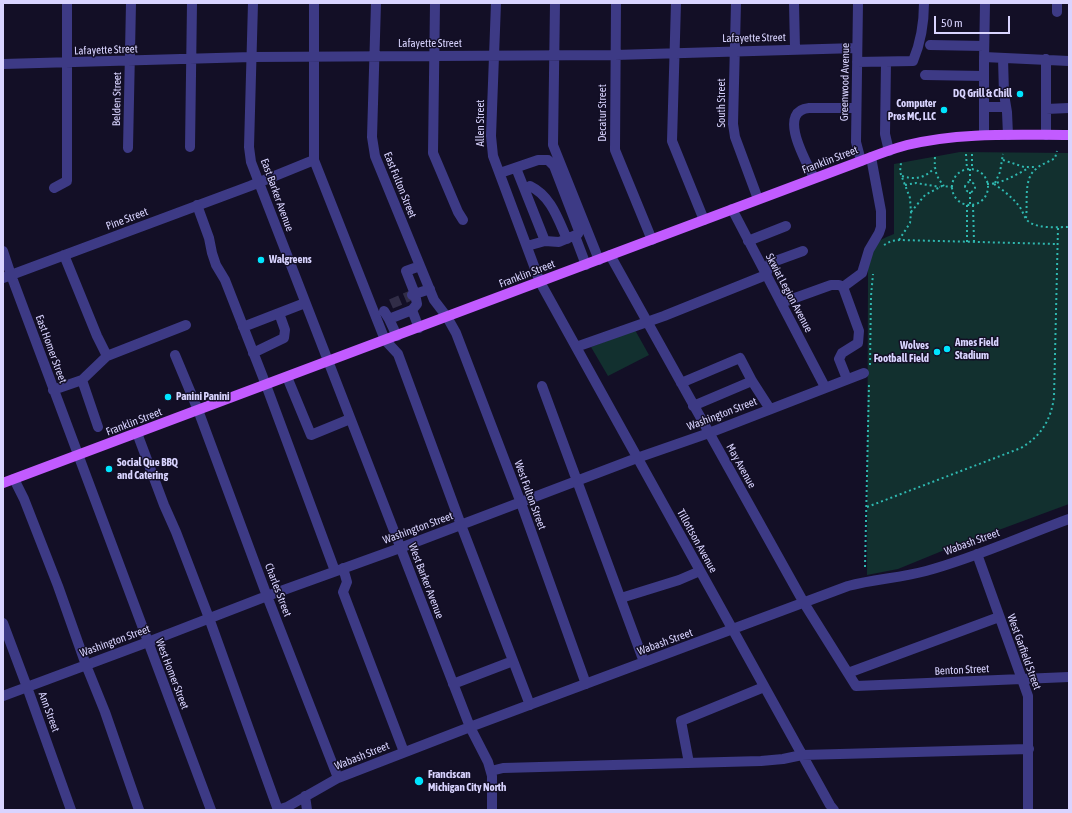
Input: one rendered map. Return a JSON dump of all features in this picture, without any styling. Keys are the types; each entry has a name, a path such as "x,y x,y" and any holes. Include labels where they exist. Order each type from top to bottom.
{"main road":[{"name":"Franklin Street","path":"3,483 419,328 814,178 907,145 937,139 984,135 1069,135"}],"street":[{"path":"54,188 67,181 67,3"},
{"name":"Belden Street","path":"128,148 131,3"},
{"path":"190,147 192,3"},
{"name":"East Barker Avenue","path":"252,3 249,147 251,162 328,362"},
{"path":"314,3 314,160 396,336"},
{"name":"East Fulton Street","path":"376,3 372,137 375,156 434,300 447,317"},
{"path":"435,3 434,153 458,212 463,220"},
{"name":"Allen Street","path":"496,3 491,136 493,156 540,282"},
{"path":"555,3 553,145 599,260"},
{"name":"Decatur Street","path":"616,3 615,150 652,240"},
{"path":"676,3 672,140 704,220"},
{"name":"South Street","path":"736,3 734,137 758,200"},
{"path":"794,3 795,49"},
{"name":"Greenwood Avenue","path":"843,287 862,273 869,250 879,233 882,211 866,159 856,142 858,3"},
{"path":"857,62 913,61 919,46 924,20 924,3"},
{"path":"984,135 985,3"},
{"path":"930,45 984,46"},
{"name":"Lafayette Street","path":"3,64 314,56 375,57 615,55 857,48"},
{"path":"984,57 1069,61"},
{"path":"1003,58 1004,94 1008,135"},
{"path":"1046,59 1046,135"},
{"path":"886,62 884,134 889,151"},
{"path":"925,75 984,76"},
{"path":"984,107 1006,106"},
{"path":"814,178 799,146 793,126 798,113 809,108 856,108"},
{"path":"1046,109 1069,108"},
{"name":"Pine Street","path":"7,277 314,160"},
{"path":"500,173 538,160 548,160 554,166 579,232 571,238 559,242 544,238 527,246"},
{"path":"519,167 530,186 547,231 544,238"},
{"path":"519,167 544,238"},
{"path":"530,186 538,190 554,210 586,265"},
{"path":"197,205 209,238 216,265 225,280 339,570 347,582 343,592 404,752"},
{"name":"Skwiat Legion Avenue","path":"732,210 825,387"},
{"path":"748,241 786,226"},
{"name":"East Homer Street","path":"3,250 7,277 54,390 78,456"},
{"path":"576,347 646,321 664,316 766,275 770,263 802,251"},
{"path":"64,255 96,336 108,356"},
{"name":"May Avenue","path":"610,256 804,603 856,686"},
{"path":"385,312 412,310 417,304 406,271 420,266"},
{"name":"Tillottson Avenue","path":"540,282 732,630 834,810"},
{"path":"781,303 831,285 839,285 843,287 859,331 858,343 842,353 839,359 847,379"},
{"path":"413,295 430,289"},
{"path":"243,327 305,303"},
{"path":"412,310 419,328"},
{"path":"385,312 385,340 398,354 461,525 530,705"},
{"path":"253,353 284,338 285,330 279,313"},
{"name":"West Fulton Street","path":"447,317 456,333 521,503 586,684"},
{"path":"54,390 82,380 108,356 186,325"},
{"name":"Charles Street","path":"175,355 198,410 267,596 338,778"},
{"path":"681,383 740,358 752,381 770,409"},
{"name":"West Barker Avenue","path":"328,362 470,727 488,762 492,776 492,810"},
{"name":"Washington Street","path":"3,696 267,596 708,433 864,373"},
{"path":"287,377 311,435 350,420"},
{"path":"82,380 98,427"},
{"path":"694,406 752,381"},
{"path":"542,386 644,662"},
{"path":"137,433 164,506 176,532 184,557 209,618 278,810"},
{"name":"West Homer Street","path":"78,456 211,810"},
{"path":"14,479 24,499 58,586 86,665 106,712 139,810"},
{"name":"Wabash Street","path":"278,810 287,807 338,778 404,752 848,586 870,580 926,571 977,554 1069,519"},
{"name":"West Garfield Street","path":"977,554 1028,696 1028,810"},
{"path":"621,598 679,580 700,571"},
{"path":"848,673 999,617"},
{"name":"Ann Street","path":"3,623 71,810"},
{"path":"453,684 513,661"},
{"name":"Benton Street","path":"856,686 1069,677"},
{"path":"689,763 681,721 764,687"},
{"path":"490,771 503,768 761,760 802,755 1029,749"},
{"path":"305,796 306,810"}],"path":[{"path":"1026,218 1026,196 1032,173 1039,167 1055,158 1057,151"},
{"path":"966,154 970,169"},
{"path":"970,182 972,154"},
{"path":"994,184 1000,172 1003,154"},
{"path":"935,157 934,168 936,175 944,186"},
{"path":"1003,160 1015,165 1029,168 1039,167"},
{"path":"901,163 900,172 910,198 911,213 910,223 898,240 1058,244"},
{"path":"902,176 912,178 922,177 934,168"},
{"path":"987,184 994,184 1029,168"},
{"path":"970,169 982,174 987,184 987,194 983,200 973,205 968,205 957,200 953,194 953,180 957,174 970,169"},
{"path":"970,182 966,183 965,187 966,191 970,192"},
{"path":"966,242 970,192 973,191 975,187 973,183 970,182"},
{"path":"905,185 916,183 940,187"},
{"path":"994,184 1004,190 1019,206 1026,218 1035,224 1069,227"},
{"path":"911,213 925,195 940,187 952,187"},
{"path":"973,205 974,242"},
{"path":"865,567 867,507 1021,448 1035,438 1046,424 1052,411 1054,397 1058,227"}],"green space":[{"path":"960,152 1069,153 1069,504 898,569 867,575 869,260 872,249 878,242 894,234 894,164"},
{"path":"635,330 649,355 608,376 591,347"}],"tunnel":[{"path":"391,304 412,295"}],"place":[{"name":"DQ Grill & Chill","path":"1020,94"},
{"name":"Computer Pros MC, LLC","path":"944,110"},
{"name":"Walgreens","path":"261,260"},
{"name":"Ames Field Stadium","path":"947,349"},
{"name":"Wolves Football Field","path":"937,352"},
{"name":"Panini Panini","path":"168,397"},
{"name":"Social Que BBQ and Catering","path":"109,469"},
{"name":"Franciscan Michigan City North","path":"419,781"}]}
